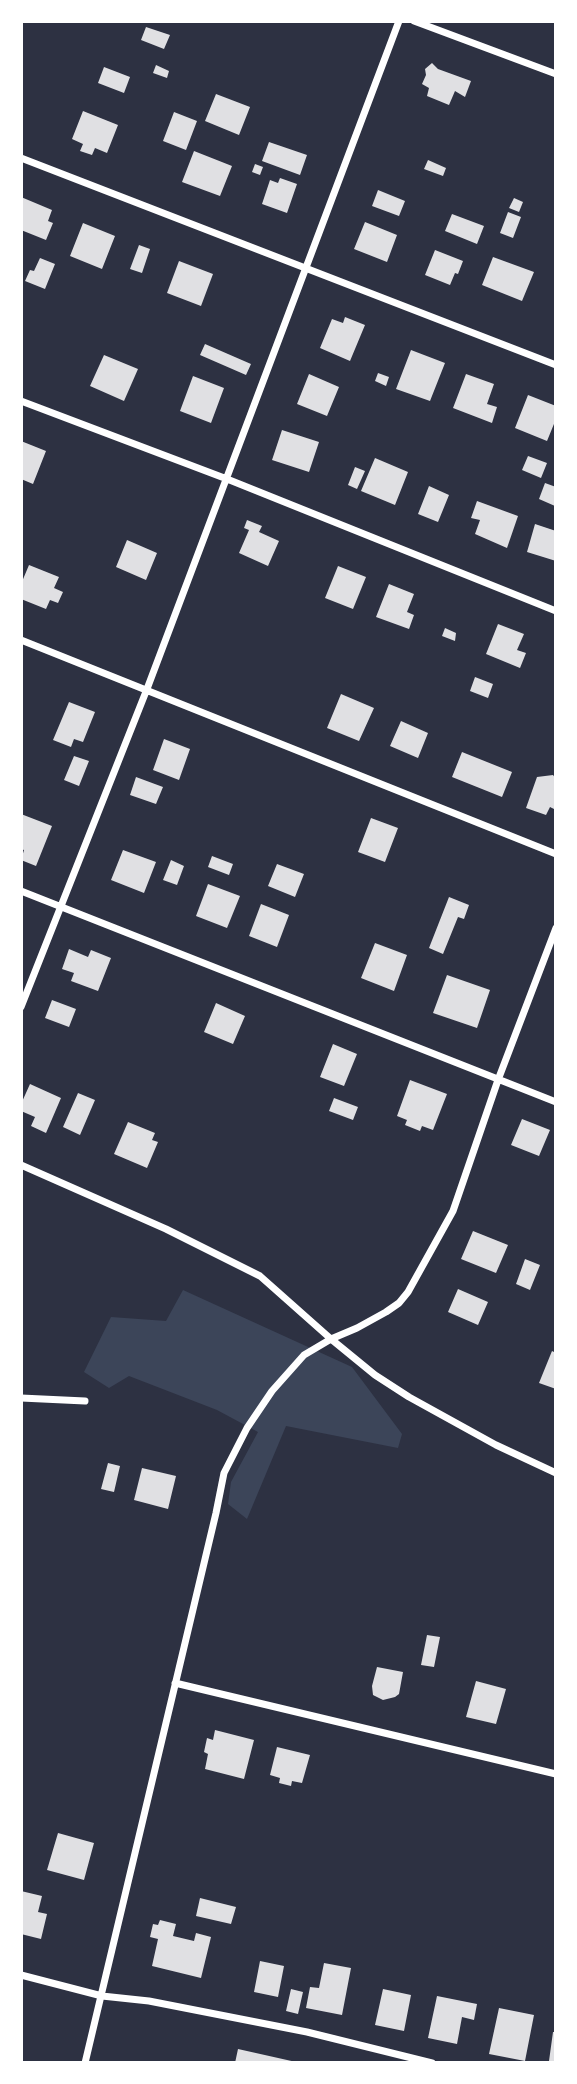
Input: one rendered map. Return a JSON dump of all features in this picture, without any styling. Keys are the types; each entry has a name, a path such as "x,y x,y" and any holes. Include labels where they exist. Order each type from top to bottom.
{"street":[{"path":"21,1007 147,689 399,21"},
{"path":"414,21 556,74"},
{"path":"21,158 556,365"},
{"path":"21,401 227,479 556,611"},
{"path":"21,640 556,854"},
{"path":"21,891 556,1102"},
{"path":"85,2063 224,1473 247,1428 272,1391 304,1354 372,1321 399,1303 415,1282 453,1211 498,1080 556,928"},
{"path":"21,1165 166,1229 260,1276 331,1339 400,1391 496,1445 556,1472"},
{"path":"21,1398 85,1401"},
{"path":"176,1683 556,1774"},
{"path":"21,1975 102,1996 149,2001 307,2032 432,2063"}],"shaded area":[{"path":"183,1290 352,1367 402,1434 398,1448 286,1426 247,1519 228,1504 231,1482 258,1432 217,1410 129,1376 109,1388 84,1372 111,1317 166,1321"}],"building":[{"path":"146,27 170,35 164,49 141,40"},
{"path":"432,63 438,69 471,81 465,97 455,91 449,105 427,96 429,88 422,84 426,75 425,69"},
{"path":"156,65 169,71 167,78 153,73"},
{"path":"104,67 130,77 124,93 98,83"},
{"path":"216,94 250,107 239,135 205,121"},
{"path":"83,111 118,125 107,153 95,148 92,155 80,151 83,144 72,139"},
{"path":"174,112 197,121 186,150 163,141"},
{"path":"269,142 307,155 300,175 262,161"},
{"path":"194,151 232,166 220,196 182,182"},
{"path":"428,160 446,168 443,176 424,169"},
{"path":"255,164 263,167 260,175 252,172"},
{"path":"280,178 297,184 287,213 262,204 270,180 278,183"},
{"path":"378,190 405,201 399,216 372,206"},
{"path":"21,197 52,210 48,221 53,223 46,240 21,230"},
{"path":"514,198 523,202 519,212 509,208"},
{"path":"508,212 521,217 513,238 500,233"},
{"path":"452,214 484,226 477,244 445,231"},
{"path":"365,222 397,235 387,262 354,249"},
{"path":"83,223 115,236 102,269 70,256"},
{"path":"139,245 150,249 142,273 130,269"},
{"path":"435,250 463,261 450,285 425,275"},
{"path":"493,257 534,272 522,301 482,285"},
{"path":"40,258 55,264 45,289 25,281"},
{"path":"179,261 213,274 201,306 167,293"},
{"path":"345,317 365,325 350,361 320,348 332,319 343,323"},
{"path":"205,344 251,364 246,375 200,355"},
{"path":"411,350 445,363 430,401 396,389"},
{"path":"104,355 138,369 124,401 90,386"},
{"path":"378,373 389,377 386,386 375,381"},
{"path":"309,374 339,387 327,416 297,404"},
{"path":"466,374 494,384 487,404 497,407 492,423 453,408"},
{"path":"193,376 224,388 211,423 180,411"},
{"path":"528,395 556,406 556,419 547,441 515,428"},
{"path":"282,430 319,442 309,472 272,460"},
{"path":"21,441 46,451 33,484 21,479"},
{"path":"528,456 547,463 541,478 522,470"},
{"path":"375,458 408,472 395,505 361,491"},
{"path":"355,467 365,471 357,489 348,485"},
{"path":"545,483 556,487 555,506 539,499"},
{"path":"429,486 449,495 438,522 418,514"},
{"path":"477,501 518,516 507,548 475,534 480,520 471,518"},
{"path":"247,520 262,526 259,532 279,541 268,566 239,553 249,530 244,528"},
{"path":"535,524 556,531 556,561 527,552"},
{"path":"127,540 157,553 146,580 116,567"},
{"path":"29,565 59,577 54,588 63,592 58,603 50,600 46,609 21,599 21,584"},
{"path":"338,566 366,577 353,609 325,598"},
{"path":"389,584 414,594 407,612 414,615 409,629 376,617"},
{"path":"498,624 524,634 517,650 526,653 520,668 486,654"},
{"path":"445,628 456,633 455,641 442,636"},
{"path":"475,677 493,684 488,698 470,691"},
{"path":"341,694 374,708 359,741 327,728"},
{"path":"69,702 95,712 83,742 74,739 71,747 53,740"},
{"path":"401,721 428,733 418,758 390,746"},
{"path":"164,739 190,749 179,780 153,770"},
{"path":"462,752 512,772 502,797 452,777"},
{"path":"74,756 89,761 79,786 64,780"},
{"path":"553,775 556,779 556,810 550,807 546,815 526,808 537,777"},
{"path":"136,777 163,787 156,804 130,795"},
{"path":"21,814 52,826 36,866 21,860 24,850 21,849"},
{"path":"371,818 398,828 385,862 358,852"},
{"path":"123,850 156,862 144,893 111,880"},
{"path":"212,856 233,864 229,875 208,867"},
{"path":"171,860 184,866 177,885 163,880"},
{"path":"277,864 304,874 295,897 268,886"},
{"path":"208,884 240,896 227,928 196,916"},
{"path":"449,897 469,905 464,919 458,917 443,954 429,948"},
{"path":"261,904 289,915 277,947 249,936"},
{"path":"375,943 407,955 394,991 361,978"},
{"path":"69,949 88,957 91,950 111,958 98,991 71,981 74,973 62,969"},
{"path":"447,975 490,990 477,1028 433,1013"},
{"path":"52,1000 76,1009 69,1027 45,1018"},
{"path":"216,1003 245,1016 233,1044 204,1032"},
{"path":"333,1044 357,1054 344,1086 320,1077"},
{"path":"410,1080 447,1094 433,1130 422,1126 420,1131 405,1125 407,1120 397,1116"},
{"path":"30,1084 61,1098 46,1133 31,1126 35,1117 21,1111 21,1104"},
{"path":"78,1093 95,1100 80,1135 63,1127"},
{"path":"334,1098 358,1107 353,1120 329,1111"},
{"path":"522,1119 550,1130 539,1156 511,1145"},
{"path":"128,1122 155,1133 152,1140 158,1142 147,1168 114,1154"},
{"path":"473,1231 508,1245 496,1273 461,1259"},
{"path":"525,1259 540,1265 530,1290 516,1284"},
{"path":"458,1289 488,1302 478,1325 448,1312"},
{"path":"552,1351 556,1353 556,1389 539,1383"},
{"path":"108,1463 120,1466 114,1492 101,1489"},
{"path":"142,1468 176,1476 168,1509 134,1500"},
{"path":"427,1635 440,1637 434,1667 421,1665"},
{"path":"377,1667 403,1672 399,1694 395,1697 383,1700 373,1695 372,1686"},
{"path":"476,1681 506,1689 496,1724 466,1717"},
{"path":"215,1730 254,1740 244,1779 205,1769 207,1738 213,1740"},
{"path":"277,1747 310,1755 302,1783 292,1781 291,1786 279,1783 280,1778 270,1775"},
{"path":"58,1833 94,1843 84,1880 47,1870"},
{"path":"21,1891 42,1896 38,1912 47,1914 41,1939 21,1934"},
{"path":"200,1898 236,1907 231,1924 196,1916"},
{"path":"160,1920 176,1924 173,1936 194,1941 196,1933 211,1937 201,1978 152,1966 158,1939 150,1937 153,1924 158,1925"},
{"path":"260,1961 284,1966 278,1997 254,1992"},
{"path":"324,1963 351,1968 342,2015 306,2008 310,1987 319,1988"},
{"path":"291,1989 303,1992 298,2014 286,2011"},
{"path":"383,1989 411,1995 404,2031 375,2025"},
{"path":"437,1996 477,2004 474,2020 462,2017 457,2044 428,2038"},
{"path":"499,2008 534,2015 525,2061 489,2054"},
{"path":"553,2032 556,2032 556,2062 549,2061"},
{"path":"238,2049 296,2062 296,2063 235,2063"}]}
